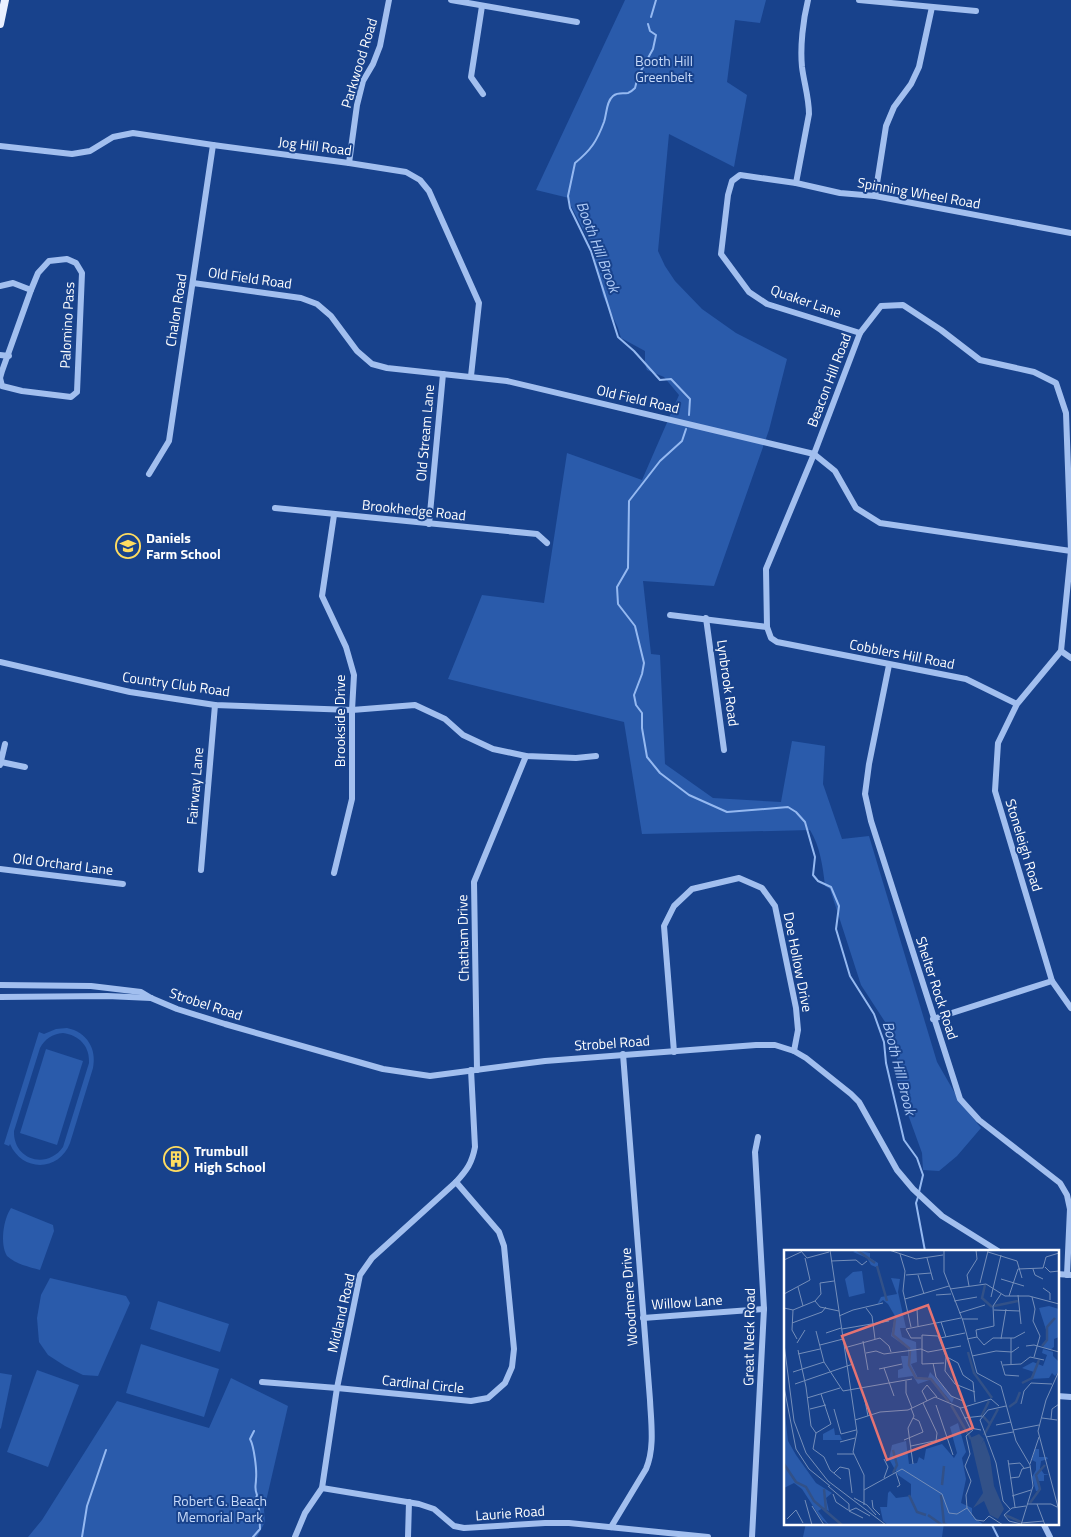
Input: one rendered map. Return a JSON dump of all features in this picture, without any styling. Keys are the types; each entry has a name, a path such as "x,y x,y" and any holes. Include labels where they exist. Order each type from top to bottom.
{"main road":[{"path":"0,24 5,0"}],"street":[{"name":"Parkwood Road","path":"350,163 357,105 363,82 380,46 389,0"},
{"path":"451,0 576,22"},
{"path":"796,183 809,114 802,66 805,14 808,0"},
{"path":"859,0 976,11"},
{"path":"482,6 471,77 483,94"},
{"path":"875,196 886,126 894,107 911,84 919,67 932,7"},
{"name":"Jog Hill Road","path":"0,146 72,154 90,151 113,137 134,133 213,146 406,172 420,180 429,191 479,303 471,376"},
{"name":"Chalon Road","path":"149,474 169,441 213,146"},
{"name":"Quaker Lane","path":"763,179 740,175 732,181 728,195 721,254 748,292 767,304 860,333"},
{"name":"Spinning Wheel Road","path":"763,179 796,183 840,193 875,196 1071,233"},
{"name":"Palomino Pass","path":"66,259 76,263 82,273 77,392 70,397 22,391 1,386 0,378 31,290 38,273 50,262 66,259"},
{"name":"Old Field Road","path":"193,283 301,298 317,304 331,316 357,351 372,364 386,368 507,381 814,454 835,471 856,508 880,523 1071,551"},
{"path":"0,286 13,284 31,290"},
{"name":"Beacon Hill Road","path":"767,627 766,569 814,454 860,333 881,306 904,305 980,360 1034,372 1056,383 1069,413 1071,551"},
{"path":"0,355 8,356"},
{"name":"Old Stream Lane","path":"429,524 443,374"},
{"name":"Brookhedge Road","path":"275,508 538,534 547,543"},
{"name":"Brookside Drive","path":"334,514 322,596 346,647 354,674 352,799 334,872"},
{"path":"1071,551 1061,651 1071,658"},
{"path":"670,614 767,627"},
{"name":"Lynbrook Road","path":"706,618 724,750"},
{"name":"Cobblers Hill Road","path":"767,627 771,638 777,642 966,679 1017,704"},
{"name":"Stoneleigh Road","path":"1061,651 1017,704 998,743 995,791 1052,980 1071,1008"},
{"name":"Country Club Road","path":"0,662 130,692 215,705 352,710 415,706 444,719 463,735 493,749 526,756 576,758 596,756"},
{"name":"Shelter Rock Road","path":"889,665 869,764 865,794 871,821 960,1099 979,1120 1060,1183 1067,1195 1070,1209 1069,1275"},
{"name":"Fairway Lane","path":"201,870 215,705"},
{"path":"5,744 0,764 25,767"},
{"name":"Chatham Drive","path":"474,1070 474,882 526,756"},
{"name":"Old Orchard Lane","path":"0,869 123,884"},
{"name":"Doe Hollow Drive","path":"674,1052 664,926 674,906 692,890 739,878 762,888 775,906 796,1008 798,1030 794,1051"},
{"path":"933,1019 1052,980"},
{"name":"Strobel Road","path":"0,985 91,986 141,992 177,1009 225,1024 382,1069 430,1076 545,1061 624,1054 756,1045 775,1046 794,1051 806,1058 859,1102 898,1170 923,1199 942,1216 996,1250"},
{"path":"91,986 91,996"},
{"name":"Strobel Road","path":"0,997 91,996 152,998"},
{"name":"Woodmere Drive","path":"611,1527 646,1469 650,1460 651,1449 650,1400 624,1054"},
{"name":"Midland Road","path":"294,1537 305,1513 322,1488 337,1388 360,1276 372,1258 456,1182 468,1168 475,1147 474,1070"},
{"name":"Great Neck Road","path":"752,1537 764,1309 755,1152 758,1137"},
{"name":"Cardinal Circle","path":"262,1382 471,1401 488,1398 505,1383 512,1367 514,1349 504,1246 499,1232 456,1182"},
{"name":"Willow Lane","path":"643,1318 764,1309"},
{"path":"1058,1396 1071,1397"},
{"name":"Laurie Road","path":"322,1488 419,1504 434,1509 454,1526 464,1528 546,1523 581,1524 708,1537"},
{"path":"408,1537 409,1502"},
{"path":"1044,1524 1050,1537"}],"green space":[{"name":"Booth Hill Greenbelt","path":"625,0 766,0 760,23 735,20 727,82 747,95 734,167 669,134 658,251 675,281 702,309 736,333 787,359 769,430 714,586 643,581 651,654 660,655 665,764 713,798 781,802 792,741 825,746 823,784 842,839 869,836 937,1062 960,1102 981,1128 957,1156 939,1171 923,1170 922,1153 897,1084 896,1046 889,1028 861,985 830,889 825,886 819,850 810,830 642,834 624,722 448,679 482,595 544,603 567,453 642,480 679,395 664,377 647,370 645,351 621,338 603,296 592,247 571,206 569,198 536,190"},
{"path":"67,1028 85,1037 92,1048 93,1068 70,1143 65,1153 49,1163 31,1164 23,1160 10,1144 9,1146 4,1144 39,1032 44,1034 56,1029","holes":["63,1033 69,1034 82,1042 88,1051 89,1063 63,1147 56,1154 48,1158 40,1160 32,1158 25,1155 19,1149 15,1141 14,1131 40,1048 52,1036"]},
{"path":"46,1049 83,1061 57,1145 20,1133"},
{"path":"11,1208 53,1225 54,1231 40,1270 18,1263 7,1256 3,1232"},
{"path":"50,1278 126,1296 130,1303 98,1376 83,1375 65,1366 48,1355 39,1342 37,1318 41,1295"},
{"path":"158,1301 229,1324 220,1352 150,1329"},
{"path":"141,1344 219,1369 204,1417 126,1393"},
{"path":"37,1370 79,1385 48,1467 7,1452"},
{"path":"0,1373 12,1375 0,1429"},
{"name":"Robert G. Beach Memorial Park","path":"231,1378 288,1406 264,1510 265,1522 257,1537 28,1537 42,1520 117,1401 209,1428"},
{"path":"806,1524 944,1524 942,1537 803,1537"}],"waterway":[{"name":"Booth Hill Brook","path":"651,17 656,0"},
{"name":"Booth Hill Brook","path":"648,24 650,31 656,35 653,49 638,76 635,88 629,93 617,94 611,98 599,135 585,154 575,163 568,196 570,208 591,251 618,337 634,351 660,380 671,379 690,399 689,415"},
{"name":"Booth Hill Brook","path":"686,429 682,441 660,461 629,501 628,568 617,587 618,604 635,626 644,663 634,695 636,705 642,713 642,728 647,757 660,773 689,795 727,812 788,807 796,812 805,822 815,857 813,875 818,881 831,887 839,906 836,929 850,976 874,1014 884,1042 886,1063 904,1140 917,1158 923,1175 919,1192"},
{"name":"Booth Hill Brook","path":"918,1197 916,1203 925,1250"},
{"path":"253,1537 260,1529 259,1508 255,1501 257,1495 255,1489 256,1464 250,1439 254,1431"},
{"path":"82,1537 87,1506 106,1450"},
{"name":"Booth Hill Brook","path":"992,1524 998,1537"}],"place":[{"name":"Daniels Farm School","path":"128,546"},
{"name":"Trumbull High School","path":"176,1159"}]}
